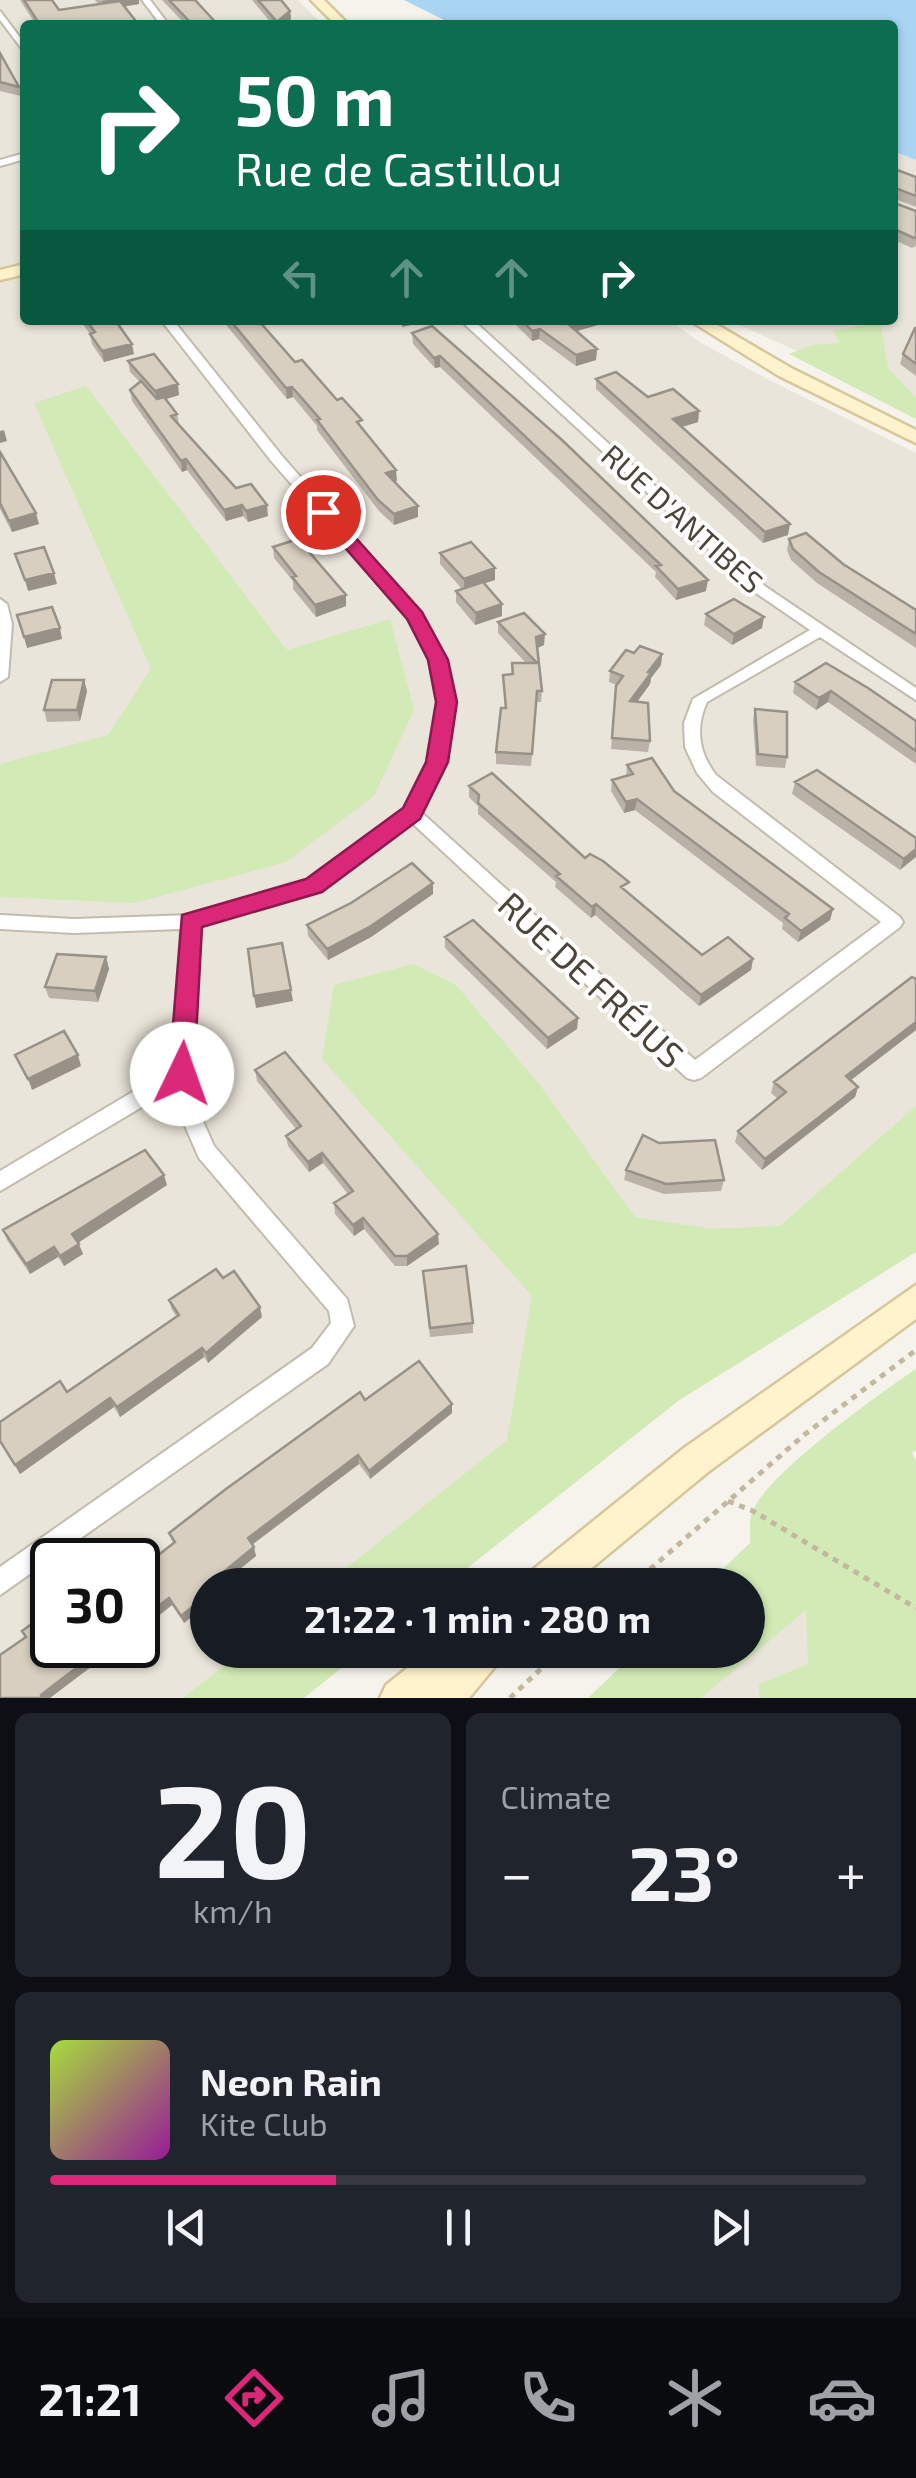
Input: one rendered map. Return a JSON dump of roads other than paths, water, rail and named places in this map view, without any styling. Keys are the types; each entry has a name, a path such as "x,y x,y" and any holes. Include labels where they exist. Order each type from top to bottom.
{"main road":[{"path":"317,0 338,20"},
{"path":"705,325 785,372 916,437"},
{"path":"565,1568 696,1460 916,1300"},
{"path":"400,1696 437,1668"},
{"path":"445,1698 470,1668"}],"street":[{"path":"146,0 161,20"},
{"path":"0,14 20,43"},
{"path":"0,922 74,926 191,922 314,886 412,813 437,762 446,702 438,660 415,616 277,459 171,325"},
{"name":"RUE D'ANTIBES","path":"471,325 742,574 916,695"},
{"path":"0,604 4,624 0,677"},
{"name":"RUE DE FRÉJUS","path":"412,813 694,1072 894,922 719,788 706,776 692,752 694,710 701,700 820,631"},
{"path":"0,1582 320,1356 343,1326 339,1306 206,1152 188,1110 182,1074 191,922"},
{"path":"0,1182 182,1074"}],"water":[{"path":"404,0 916,0 916,160 898,153 898,20 444,20"}]}
